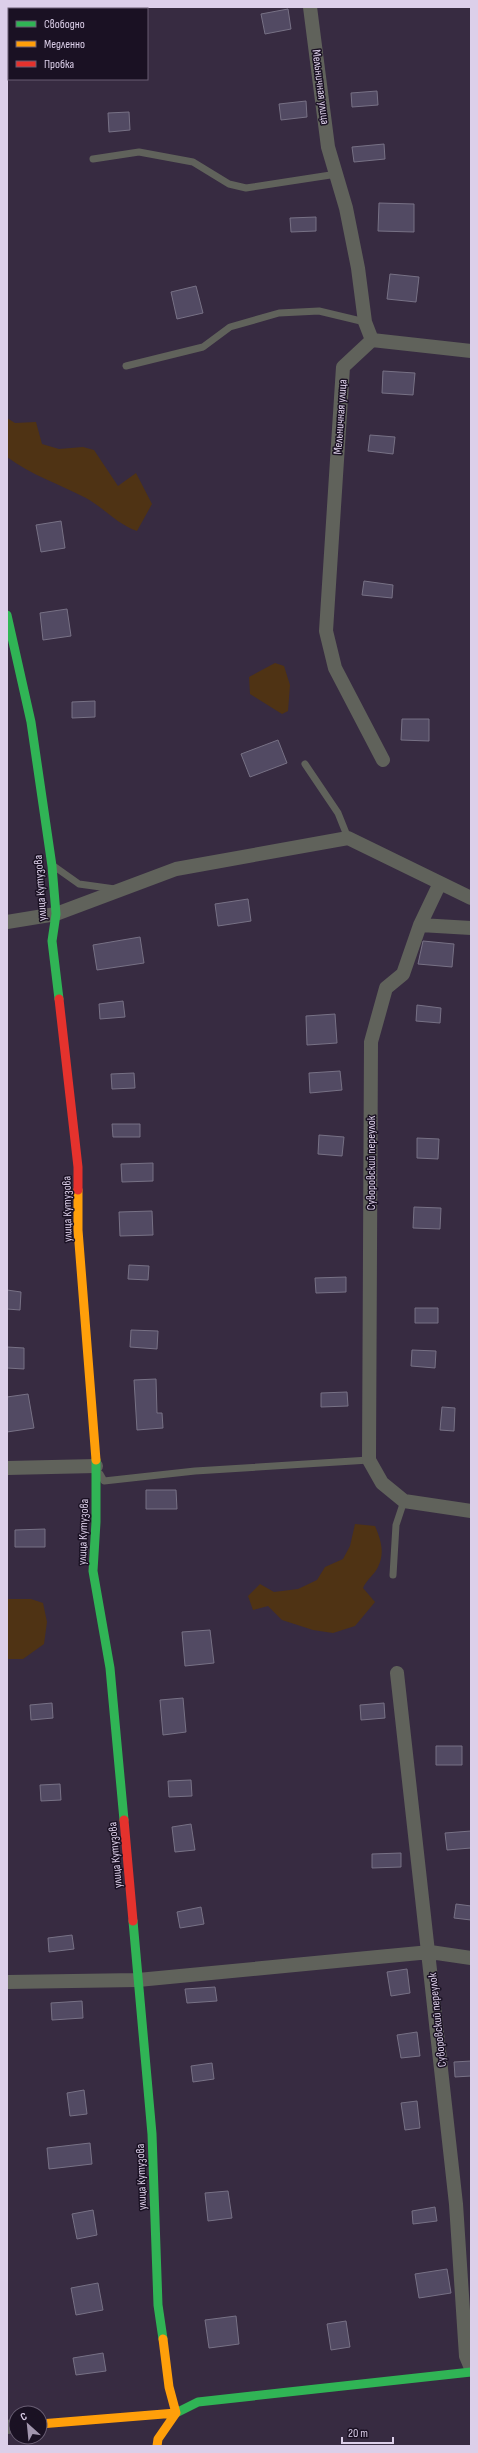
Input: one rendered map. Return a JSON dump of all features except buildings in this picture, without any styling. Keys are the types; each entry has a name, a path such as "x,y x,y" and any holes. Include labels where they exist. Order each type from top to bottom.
{"street":[{"name":"Мельничная улица","path":"310,7 328,147 346,208 358,268 366,322 372,340 343,367 326,631 335,668 383,760"},
{"path":"372,340 471,351"},
{"name":"улица Кутузова","path":"7,615 31,722 52,866 56,914 52,941 78,1167 78,1230 96,1466 96,1522 93,1571 110,1668 152,2134 158,2305 169,2387 176,2413"},
{"path":"7,922 56,914 176,869 348,838 471,898"},
{"name":"Суворовский переулок","path":"369,1460 371,1042 386,988 404,974 420,925 440,883"},
{"path":"420,925 471,928"},
{"path":"369,1460 382,1483 404,1502 471,1511"},
{"path":"7,1468 96,1466"},
{"name":"Суворовский переулок","path":"397,1673 430,1952 456,2204 466,2356 471,2368"},
{"path":"7,1982 138,1980 430,1952 471,1958"},
{"path":"48,2423 176,2413 198,2402 471,2372"},
{"path":"157,2446 158,2439 176,2413"}],"lane":[{"path":"93,159 139,152 193,162 229,184 246,188 337,174"},
{"path":"126,366 203,347 230,327 279,313 319,311 366,322"},
{"path":"305,764 338,813 348,838"},
{"path":"52,866 79,884 119,890"},
{"path":"96,1466 104,1481 195,1471 369,1460"},
{"path":"394,1575 396,1525 404,1502"}],"shaded area":[{"path":"7,418 15,423 36,422 42,444 59,449 83,447 94,450 118,486 136,473 152,504 137,531 123,524 86,498 35,474 7,457"},
{"path":"275,663 284,666 290,685 288,711 282,714 250,694 249,677"},
{"path":"355,1524 375,1526 379,1536 382,1552 378,1567 363,1588 375,1602 355,1626 333,1633 313,1630 282,1620 268,1606 253,1610 248,1596 260,1584 274,1592 298,1589 317,1580 325,1567 343,1559 350,1546"},
{"path":"7,1599 31,1599 43,1603 47,1622 44,1644 23,1659 7,1659"}],"traffic: fast":[{"path":"7,615 31,722 52,866 56,914 52,941 59,999"},
{"path":"96,1460 96,1522 93,1571 110,1668 124,1820"},
{"path":"133,1921 152,2134 158,2305 163,2339"},
{"path":"176,2413 198,2402 471,2372"}],"traffic: slow":[{"path":"78,1190 78,1230 96,1460"},
{"path":"157,2446 158,2439 176,2413 169,2387 163,2339"},
{"path":"48,2423 176,2413"}],"traffic: jam":[{"path":"59,999 78,1167 78,1190"},
{"path":"124,1820 133,1921"}]}
